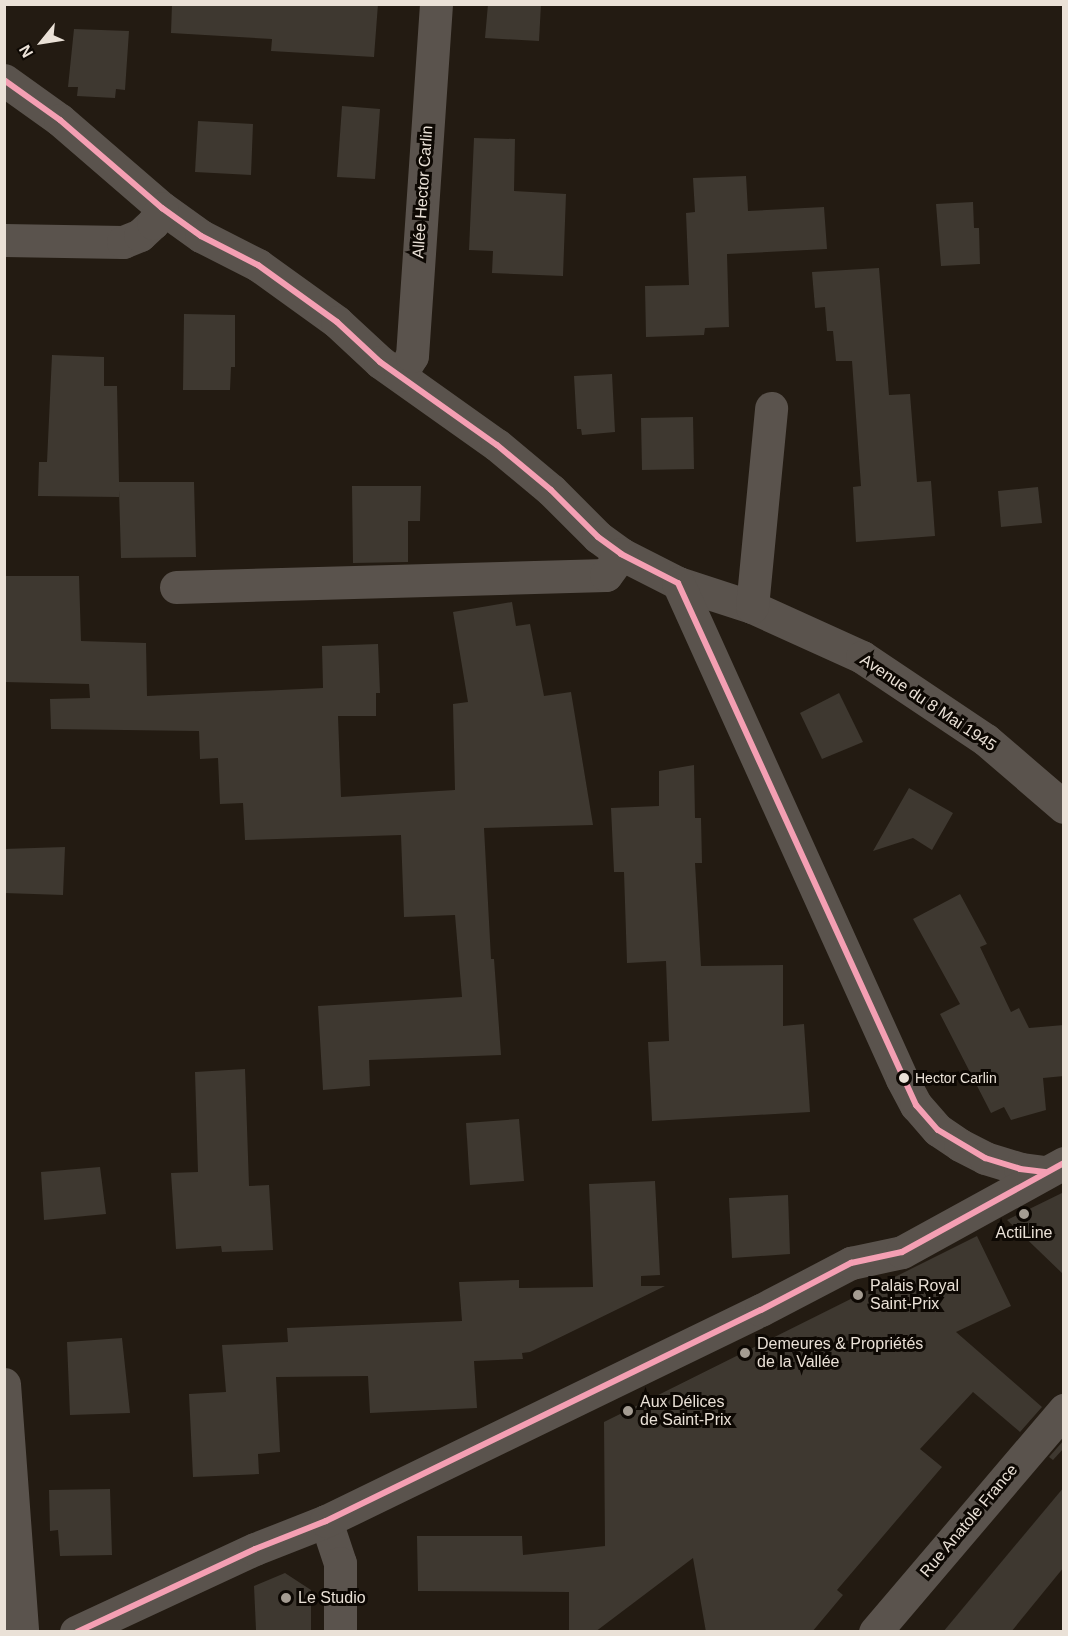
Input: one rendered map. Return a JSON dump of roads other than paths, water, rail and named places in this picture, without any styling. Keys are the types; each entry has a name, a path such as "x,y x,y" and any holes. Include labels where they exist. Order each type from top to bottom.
{"street":[{"name":"Allée Hector Carlin","path":"400,375 412,356 436,4"},
{"name":"Avenue du 8 Mai 1945","path":"4,80 60,120 162,208 201,236 258,265 337,322 380,362 496,445 551,490 598,537 621,554 678,583 752,607 862,657 986,740 1064,807"},
{"path":"4,240 123,242 140,235 153,223 162,208"},
{"path":"752,607 771,408"},
{"path":"176,586 606,576 621,554"},
{"path":"678,583 916,1106 938,1130 960,1146 985,1158 1020,1169 1054,1168"},
{"path":"76,1632 255,1549 326,1521 761,1310 851,1263 889,1256 913,1246 1054,1168"},
{"path":"4,1384 22,1632"},
{"name":"Rue Anatole France","path":"876,1632 1064,1410"},
{"path":"326,1521 340,1563 340,1632"}],"place":[{"name":"Hector Carlin","path":"904,1078"},
{"name":"ActiLine","path":"1024,1214"},
{"name":"Palais Royal Saint-Prix","path":"858,1295"},
{"name":"Demeures & Propriétés de la Vallée","path":"745,1353"},
{"name":"Aux Délices de Saint-Prix","path":"628,1411"},
{"name":"Le Studio","path":"286,1598"}]}
